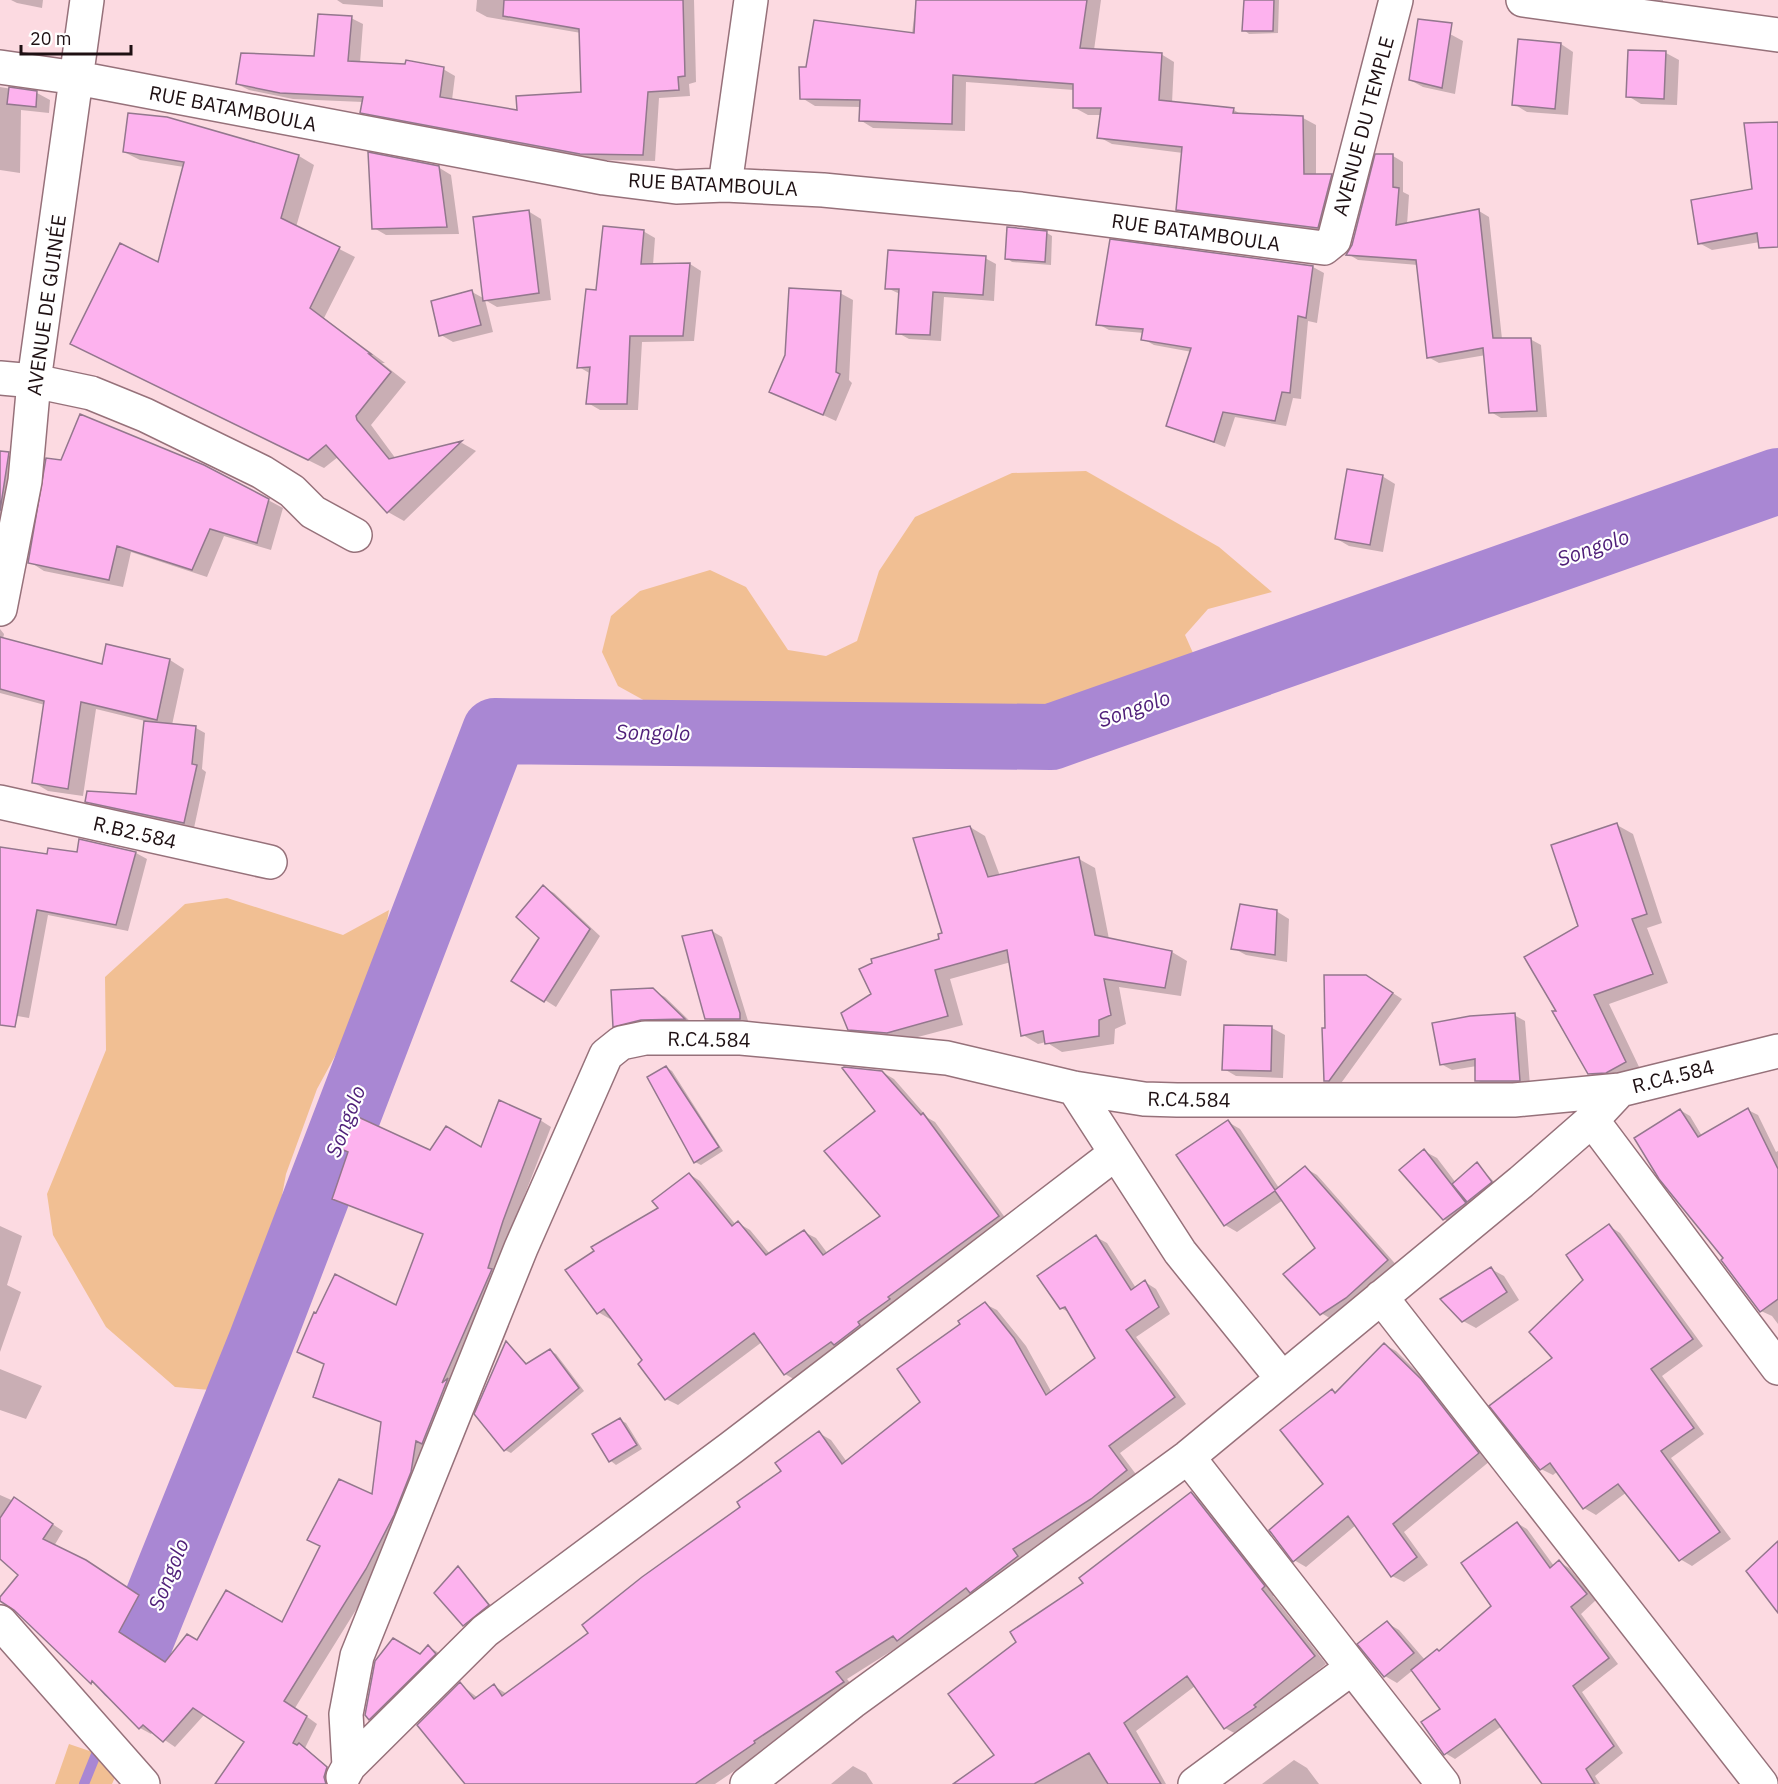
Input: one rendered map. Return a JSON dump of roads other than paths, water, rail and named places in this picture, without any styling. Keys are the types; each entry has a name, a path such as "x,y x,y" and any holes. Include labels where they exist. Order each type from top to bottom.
{"street":[{"name":"AVENUE DE GUINÉE","path":"0,609 25,482 34,381 87,0"},
{"path":"725,185 751,0"},
{"name":"AVENUE DU TEMPLE","path":"1324,248 1334,240 1396,0"},
{"path":"1523,0 1778,35"},
{"name":"RUE BATAMBOULA","path":"0,67 77,78 604,178 676,187 725,185 823,190 1021,209 1324,248"},
{"path":"0,378 34,381 91,393 145,415 262,472 292,491 313,512 355,535"},
{"name":"R.B2.584","path":"0,802 270,862"},
{"name":"R.C4.584","path":"344,1775 346,1714 357,1656 521,1248 606,1055 621,1043 645,1038 741,1038 947,1058 1074,1088 1144,1099 1223,1100 1514,1100 1620,1090 1778,1051"},
{"path":"1074,1088 1180,1252 1281,1377"},
{"path":"747,1784 852,1702 1188,1457 1281,1377 1381,1297 1592,1120 1620,1090"},
{"path":"1592,1120 1778,1368"},
{"path":"344,1775 485,1631 731,1448 1116,1153"},
{"path":"1381,1297 1761,1784"},
{"path":"1188,1457 1443,1784"},
{"path":"0,1622 143,1784"},
{"path":"1195,1784 1352,1668"}],"waterway":[{"name":"Songolo","path":"128,1672 261,1342 495,731 1051,737 1778,481"},
{"path":"84,1784 99,1747"}]}
